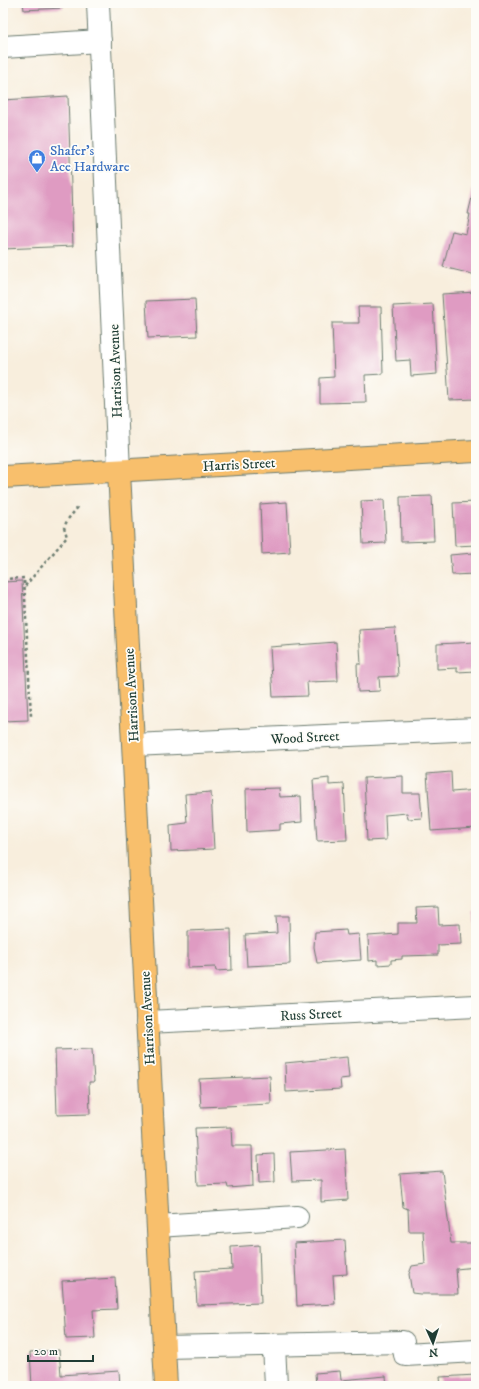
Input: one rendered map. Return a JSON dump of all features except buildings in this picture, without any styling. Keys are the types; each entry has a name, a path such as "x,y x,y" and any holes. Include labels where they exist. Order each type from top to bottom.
{"main road":[{"name":"Harris Street","path":"3,477 476,451"},
{"name":"Harrison Avenue","path":"119,470 166,1386"}],"street":[{"name":"Harrison Avenue","path":"98,3 119,470"},
{"path":"3,47 100,41"},
{"name":"Wood Street","path":"134,745 476,729"},
{"name":"Russ Street","path":"147,1022 476,1006"},
{"path":"158,1226 297,1217"},
{"path":"164,1348 403,1342 405,1355 476,1351"},
{"path":"274,1345 276,1386"}],"path":[{"path":"24,587 67,537 64,526 79,506"},
{"path":"3,579 24,578 32,716"}],"place":[{"name":"Shafer's Ace Hardware","path":"37,173"}]}
